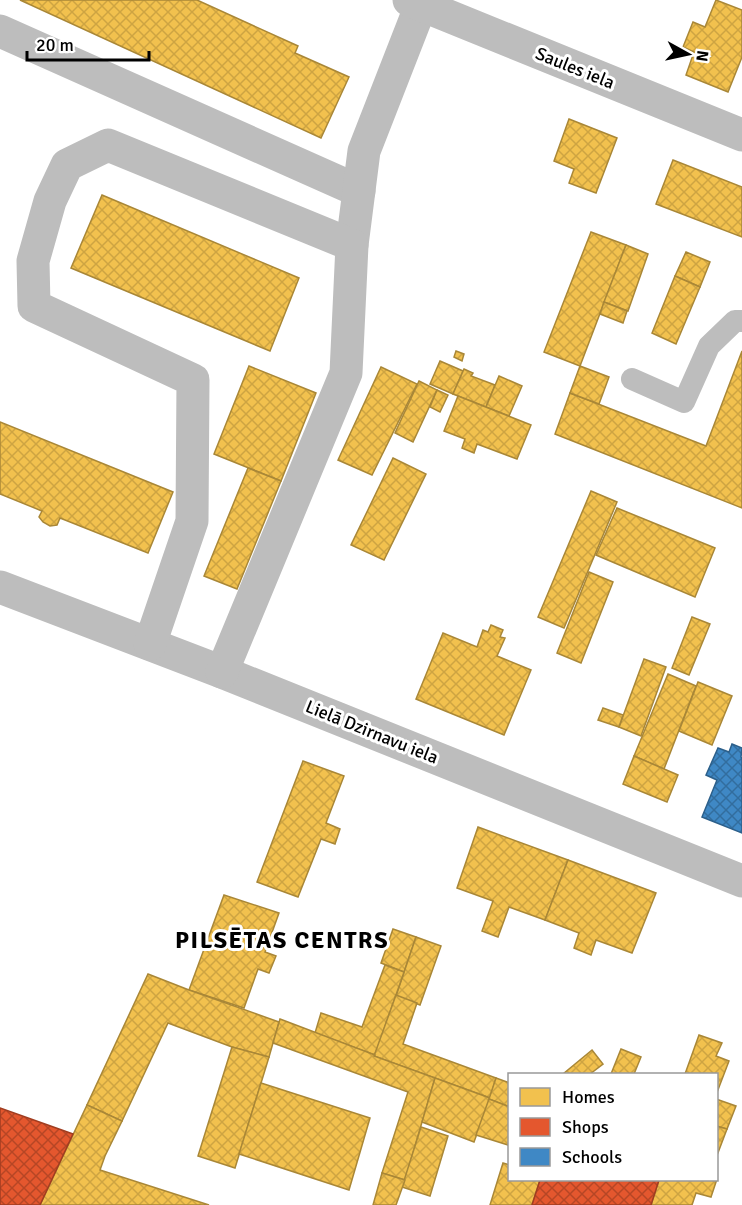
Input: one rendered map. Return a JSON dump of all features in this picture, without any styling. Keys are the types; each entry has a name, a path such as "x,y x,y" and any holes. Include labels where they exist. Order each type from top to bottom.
{"street":[{"name":"Saules iela","path":"415,3 742,135"},
{"path":"222,672 346,373 352,245 364,151 415,3"},
{"path":"0,31 359,191"},
{"path":"150,644 192,521 193,380 34,306 33,261 47,209 66,165 108,144 352,245"},
{"name":"Lielā Dzirnavu iela","path":"0,587 222,672 742,881"}],"lane":[{"path":"632,379 684,402 709,346 735,321 742,321"}],"building: Homes":[{"path":"20,0 197,0 298,46 295,53 349,77 321,138"},
{"path":"716,0 742,10 742,57 728,92 686,75 694,52 683,47 693,22 705,27"},
{"path":"569,119 617,138 596,193 569,183 574,169 554,161"},
{"path":"673,160 742,187 742,237 656,204"},
{"path":"102,195 299,278 270,351 71,268"},
{"path":"591,232 626,245 580,366 544,352"},
{"path":"626,245 648,254 628,311 604,302"},
{"path":"686,252 710,262 700,287 675,276"},
{"path":"675,276 700,287 676,344 652,333"},
{"path":"604,302 627,311 623,323 600,314"},
{"path":"456,351 464,354 462,361 454,357"},
{"path":"742,351 742,508 555,434 570,393 706,446"},
{"path":"440,361 463,371 453,394 430,384"},
{"path":"249,366 316,393 281,481 214,454"},
{"path":"580,366 609,377 599,404 570,393"},
{"path":"381,367 417,384 372,475 338,460"},
{"path":"464,369 473,373 471,376 495,385 486,407 453,394"},
{"path":"499,376 522,386 509,416 486,407"},
{"path":"419,381 437,390 413,442 395,433"},
{"path":"437,390 448,395 440,412 430,407"},
{"path":"458,396 531,425 517,459 477,444 474,453 462,448 465,439 444,431"},
{"path":"0,422 173,492 148,553 60,518 57,525 50,526 39,517 42,511 0,494"},
{"path":"393,458 426,474 384,560 351,545"},
{"path":"248,468 281,481 237,589 204,576"},
{"path":"591,491 617,502 564,628 538,617"},
{"path":"617,508 715,548 695,597 596,555"},
{"path":"589,572 613,582 581,663 557,653"},
{"path":"692,617 710,624 689,675 672,668"},
{"path":"491,625 503,630 500,637 505,638 497,656 531,670 504,735 416,699 443,633 477,647 483,630 488,632"},
{"path":"644,659 666,667 641,736 619,727"},
{"path":"668,674 696,686 664,769 634,756"},
{"path":"698,682 732,696 712,745 679,731"},
{"path":"603,708 623,715 619,727 598,720"},
{"path":"634,756 678,775 667,802 623,784"},
{"path":"303,761 344,776 326,823 340,829 335,844 321,839 298,897 257,882"},
{"path":"478,827 568,860 545,920 509,907 498,937 482,931 493,901 457,888"},
{"path":"568,860 656,893 632,953 596,940 591,955 574,948 579,933 545,920"},
{"path":"224,895 279,913 265,952 276,956 269,973 258,969 244,1008 189,990"},
{"path":"393,929 416,937 404,972 381,963"},
{"path":"416,937 441,946 420,1005 396,996"},
{"path":"385,965 404,972 375,1055 315,1033 321,1013 362,1027"},
{"path":"148,974 279,1022 269,1057 232,1047 168,1023 122,1121 87,1105"},
{"path":"396,995 417,1003 403,1044 496,1078 490,1098 374,1056"},
{"path":"280,1019 435,1078 405,1180 382,1173 408,1092 273,1043"},
{"path":"699,1035 722,1043 716,1056 729,1061 718,1090 718,1073 685,1073"},
{"path":"232,1047 269,1057 235,1168 198,1156"},
{"path":"621,1049 641,1057 634,1073 611,1073"},
{"path":"592,1050 603,1064 591,1073 564,1073"},
{"path":"435,1078 490,1098 474,1142 422,1122"},
{"path":"496,1078 508,1082 508,1106 489,1099"},
{"path":"261,1083 370,1118 349,1190 239,1154"},
{"path":"489,1099 508,1106 508,1145 476,1135"},
{"path":"718,1100 736,1106 727,1129 718,1127"},
{"path":"87,1105 122,1121 100,1170 209,1205 40,1205"},
{"path":"421,1127 448,1136 430,1196 402,1187"},
{"path":"718,1127 727,1129 718,1153"},
{"path":"503,1163 508,1164 508,1181 540,1181 532,1205 490,1205"},
{"path":"382,1173 405,1180 396,1205 373,1205"},
{"path":"659,1181 716,1181 711,1197 696,1193 692,1205 651,1205"}],"building: Shops":[{"path":"0,1108 73,1134 40,1205 0,1205"},
{"path":"540,1181 659,1181 651,1205 532,1205"}],"building: Schools":[{"path":"732,744 742,748 742,833 702,817 717,780 706,775 718,748 729,752"}],"district":[{"name":"PILSĒTAS CENTRS","path":"282,940"}]}
